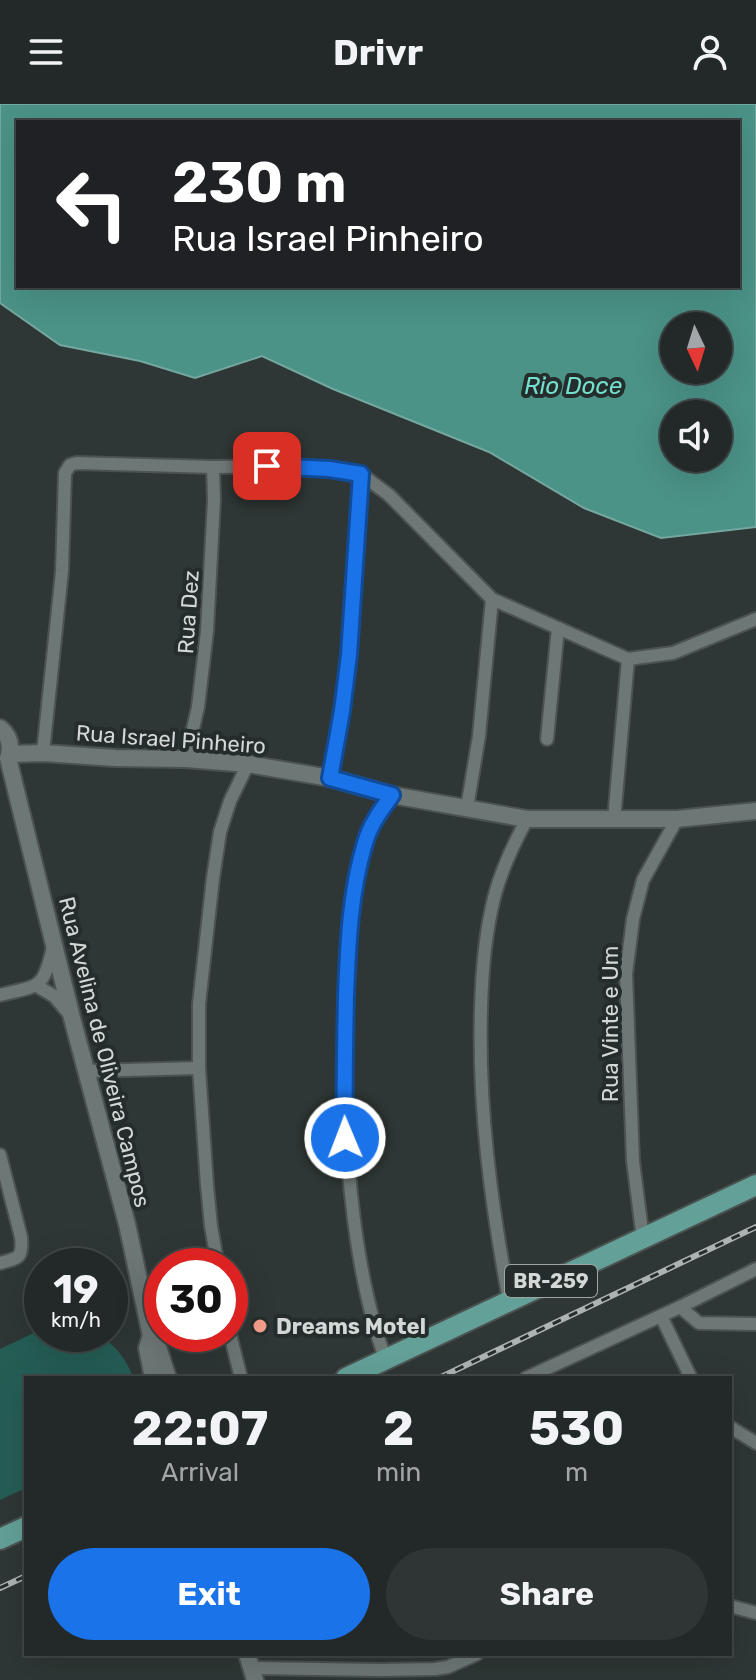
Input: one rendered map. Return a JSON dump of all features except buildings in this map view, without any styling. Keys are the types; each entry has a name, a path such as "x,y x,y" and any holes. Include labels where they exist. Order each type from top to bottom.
{"main road":[{"name":"BR-259","path":"350,1376 756,1185"},
{"name":"BR-259","path":"377,1376 756,1199"},
{"path":"0,1539 24,1528"},
{"path":"0,1552 24,1542"}],"street":[{"path":"43,753 62,571 65,473 70,465 77,463 309,467 361,474 389,495 492,599 628,659 673,653 756,619"},
{"name":"Rua Dez","path":"186,759 198,707 207,631 213,467"},
{"path":"330,778 349,655 361,474"},
{"path":"467,808 479,736 492,599"},
{"path":"547,739 558,628"},
{"path":"614,820 628,659"},
{"name":"Rua Avelina de Oliveira Campos","path":"0,728 9,739 6,766 88,1071 144,1303"},
{"name":"Rua Israel Pinheiro","path":"6,766 43,753 248,764 330,778 392,795 527,819 677,819 756,811"},
{"path":"215,1248 199,1068 199,1004 220,832 230,801 248,764"},
{"path":"386,1360 362,1277 351,1206 345,1138 344,1058 347,959 357,876 365,841 392,795"},
{"path":"509,1300 498,1240 484,1118 480,1052 482,970 493,900 508,856 527,819"},
{"name":"Rua Vinte e Um","path":"643,1239 629,1109 626,974 633,919 643,880 677,819"},
{"path":"0,995 37,986 47,973 54,942"},
{"path":"37,986 54,996 72,1018"},
{"path":"88,1071 199,1068"},
{"path":"0,1155 21,1237 20,1254 16,1259 0,1263"},
{"path":"530,1376 756,1269"},
{"path":"680,1307 699,1323 756,1324"},
{"path":"661,1316 690,1376"},
{"name":"Rua Avelina de Oliveira Campos","path":"148,1352 153,1376"},
{"name":"Rua Avelina de Oliveira Campos","path":"160,1352 167,1376"},
{"path":"234,1352 240,1376"},
{"path":"732,1428 756,1443"},
{"path":"732,1607 756,1613"},
{"path":"252,1672 435,1669 473,1656"}],"shaded area":[{"path":"24,1338 24,1352 119,1352 132,1376 24,1376 24,1489 0,1500 0,1349"}],"water":[{"name":"Rio Doce","path":"0,104 756,104 756,527 661,538 584,508 489,452 333,389 262,356 195,378 140,361 60,345 0,303"}],"railway":[{"path":"443,1376 756,1227"},
{"path":"0,1588 24,1577"}],"place":[{"name":"Dreams Motel","path":"260,1326"}],"route":[{"path":"267,466 361,474 349,655 330,778 392,795 365,841 350,922 344,1058 345,1138"}]}
